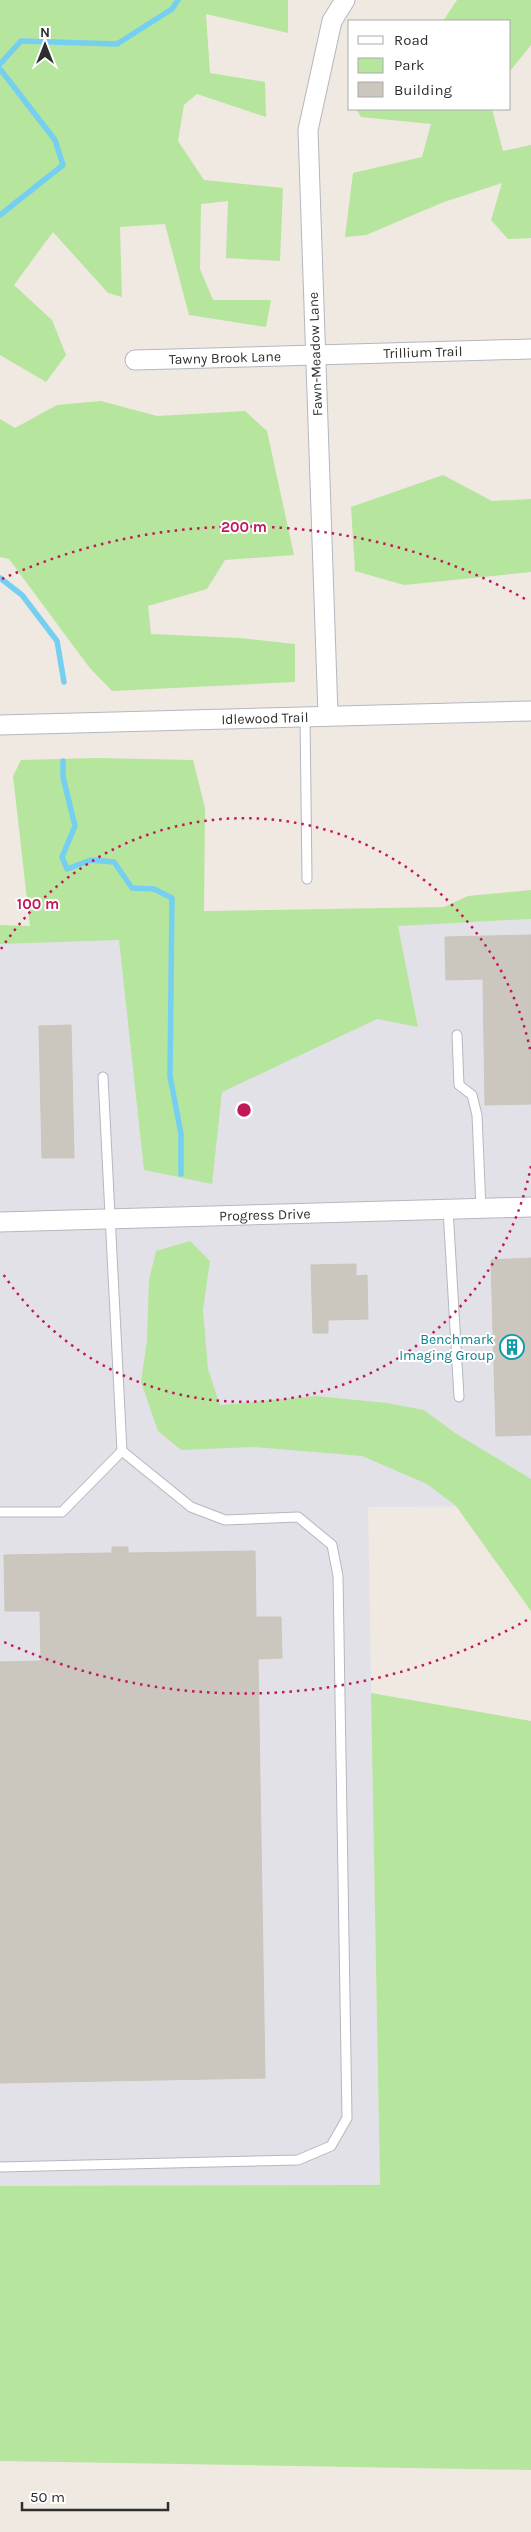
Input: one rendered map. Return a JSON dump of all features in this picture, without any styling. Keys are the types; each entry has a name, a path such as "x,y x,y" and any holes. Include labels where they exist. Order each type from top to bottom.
{"street":[{"name":"Fawn-Meadow Lane","path":"328,715 308,130 332,21 345,0"},
{"name":"Trillium Trail","path":"315,354 531,349"},
{"name":"Tawny Brook Lane","path":"135,360 315,354"},
{"name":"Idlewood Trail","path":"0,725 531,710"},
{"name":"Progress Drive","path":"0,1222 531,1207"}],"lane":[{"path":"305,716 306,879"},
{"path":"457,1035 459,1085 472,1095 477,1115 481,1209"},
{"path":"0,1512 62,1512 122,1451 103,1077"},
{"path":"448,1209 459,1397"},
{"path":"0,2168 298,2160 331,2146 347,2118 338,1585 332,1544 298,1517 225,1520 191,1507 122,1451"}],"shaded area":[{"path":"531,919 531,1506 368,1507 380,2186 0,2186 0,944"}],"green space":[{"path":"0,0 288,0 288,33 206,14 210,73 265,82 266,117 197,94 184,105 178,141 204,180 283,188 280,261 226,258 228,201 201,204 200,269 213,300 271,300 266,327 189,315 165,224 120,227 122,297 108,293 53,232 14,285 52,320 66,355 46,382 0,355"},
{"path":"457,0 531,0 531,45 511,70 511,20 444,20"},
{"path":"357,110 492,110 503,151 531,145 531,238 508,239 491,220 502,183 444,202 366,235 345,237 353,173 422,157 431,124 361,117"},
{"path":"101,401 157,416 245,411 267,431 294,555 225,560 207,589 148,606 151,634 240,638 295,644 295,682 112,691 89,667 9,559 0,557 0,419 15,428 57,405"},
{"path":"443,475 492,501 531,499 531,572 404,585 355,571 351,507"},
{"path":"96,758 193,760 205,808 204,911 444,907 468,896 531,890 531,919 398,926 418,1027 377,1019 222,1092 212,1184 144,1170 119,940 0,944 0,925 30,926 13,776 21,760"},
{"path":"190,1241 210,1261 203,1310 208,1369 220,1405 316,1396 387,1403 424,1410 455,1433 531,1479 531,1611 456,1506 427,1484 362,1456 253,1447 181,1450 158,1431 141,1382 147,1340 149,1280 156,1251"},
{"path":"371,1693 531,1721 531,2470 0,2461 0,2186 380,2185"}],"building":[{"path":"531,935 531,1104 485,1105 483,979 446,980 445,937"},
{"path":"71,1025 74,1158 42,1158 39,1026"},
{"name":"Benchmark Imaging Group","path":"531,1258 531,1435 496,1436 491,1260"},
{"path":"356,1264 356,1276 367,1275 368,1319 328,1320 328,1333 313,1333 311,1265"},
{"path":"112,1547 128,1547 128,1553 255,1551 256,1617 281,1617 282,1658 258,1659 265,2078 0,2083 0,1662 41,1661 40,1611 5,1611 4,1555 112,1553"}],"waterway":[{"path":"0,64 21,41 117,44 172,9 178,0"},
{"path":"0,69 55,140 63,165 0,215"},
{"path":"0,578 22,595 57,641 64,682"},
{"path":"63,761 63,777 75,826 62,857 67,869 91,860 114,862 132,888 154,889 172,898 170,1076 181,1134 181,1174"}],"place":[{"name":"Benchmark Imaging Group","path":"512,1347"}]}
